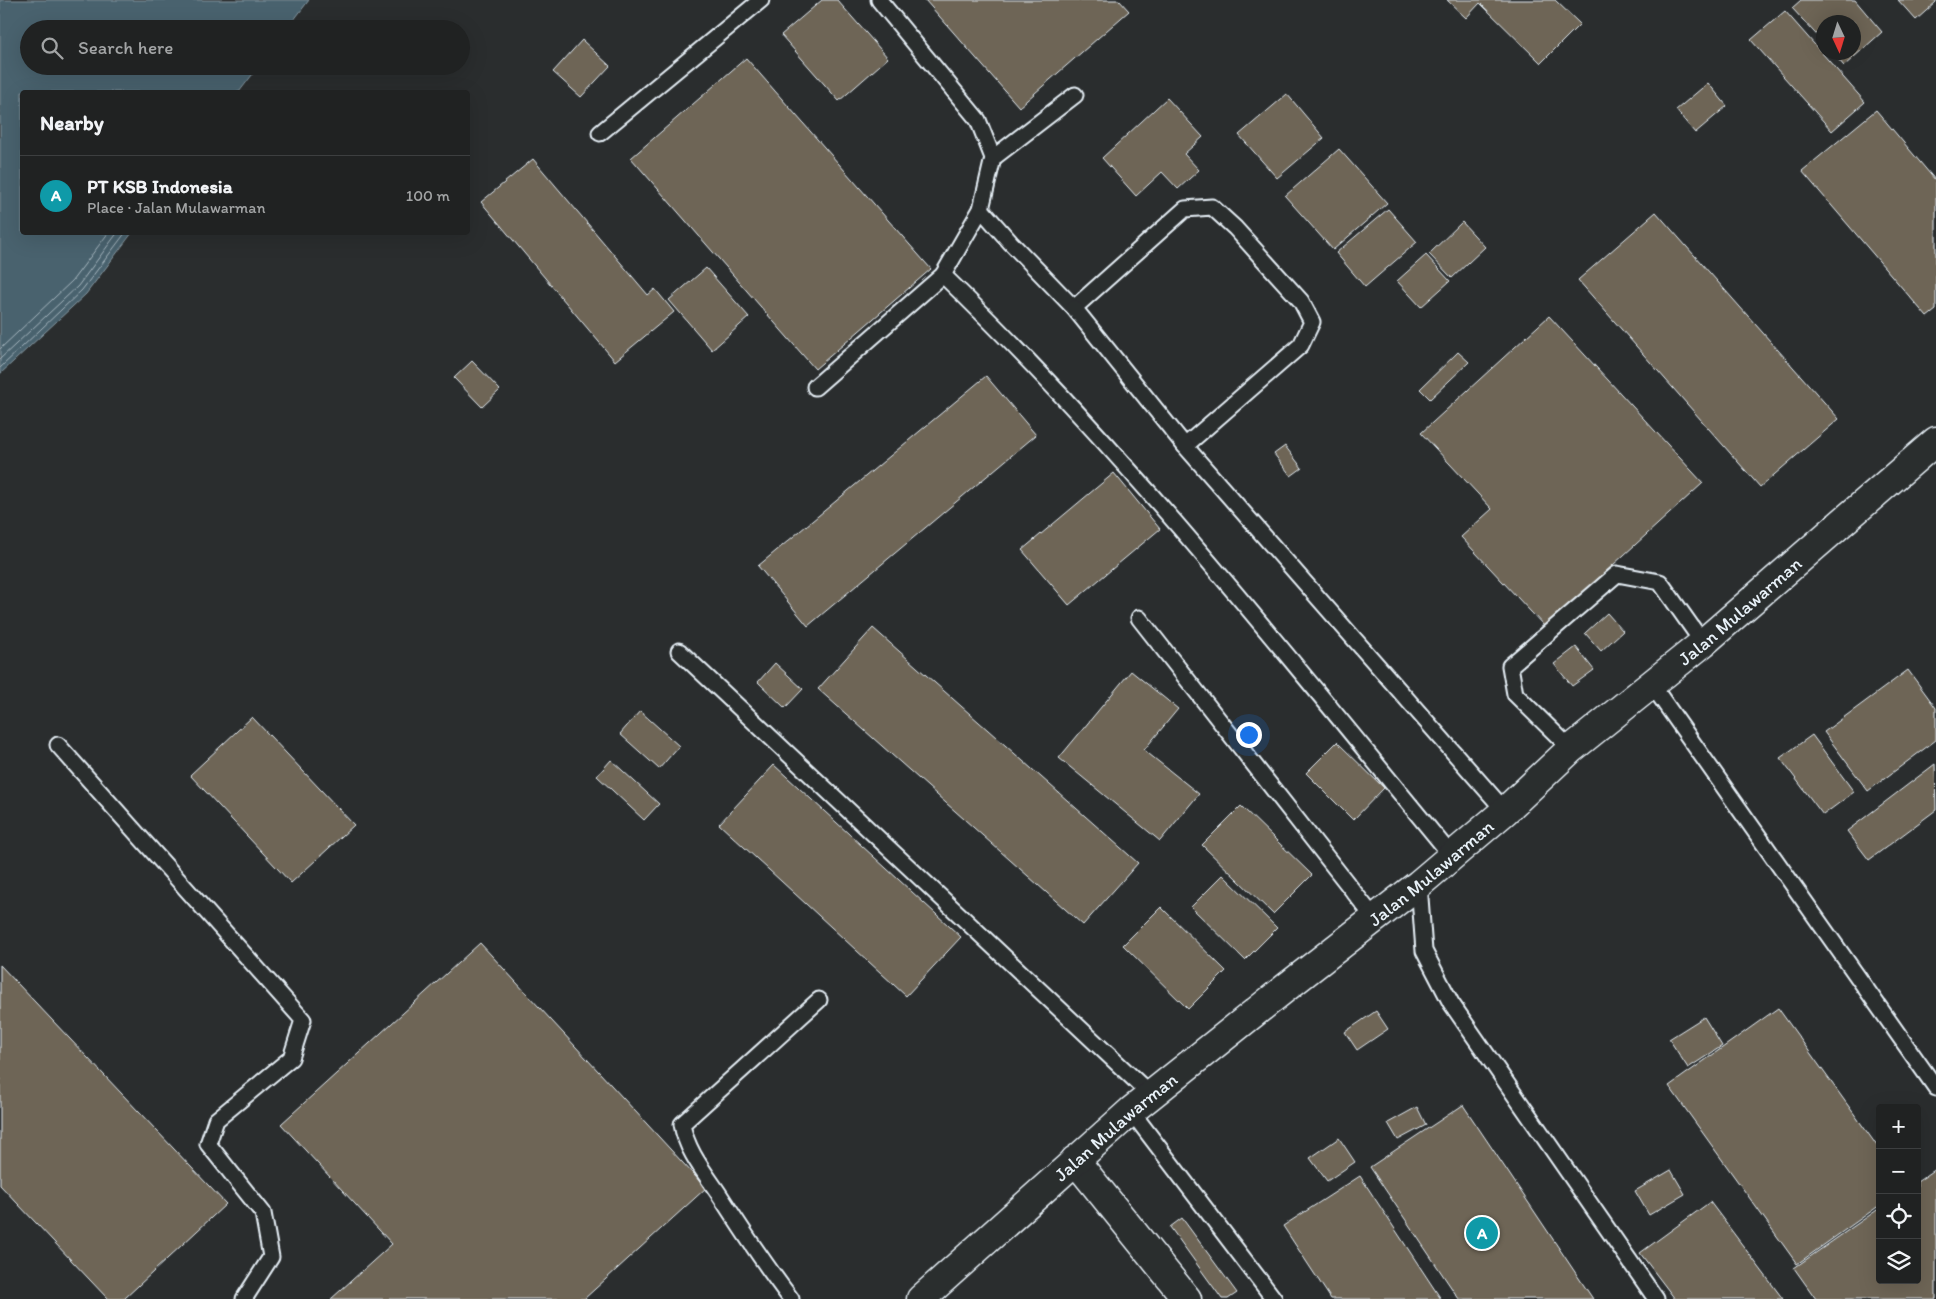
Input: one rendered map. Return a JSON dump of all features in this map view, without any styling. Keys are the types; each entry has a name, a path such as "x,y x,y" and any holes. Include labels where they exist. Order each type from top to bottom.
{"main road":[{"name":"Jalan Mulawarman","path":"921,1299 1141,1103 1419,884 1505,811 1571,749 1703,643 1936,441"},
{"path":"1075,1160 1187,1299"}],"lane":[{"path":"600,133 761,0"},
{"path":"815,387 943,274 981,209 993,158 978,120 879,0"},
{"path":"993,158 1075,95"},
{"path":"1074,308 1185,208 1212,207 1235,228 1301,301 1312,322 1301,345 1185,446"},
{"path":"981,209 1011,244 1074,308 1185,446 1505,811"},
{"path":"943,274 1000,331 1142,484 1252,613 1451,855"},
{"path":"1571,749 1515,694 1510,666 1618,574 1660,582 1703,643"},
{"path":"1139,618 1375,919"},
{"path":"679,650 1141,1103 1274,1299"},
{"path":"1652,685 1936,1088"},
{"path":"58,745 303,1020 291,1058 216,1120 208,1144 263,1213 271,1257 244,1299"},
{"path":"1419,884 1424,951 1450,1003 1656,1299"},
{"path":"791,1299 766,1266 698,1161 684,1137 682,1124 819,1000"}],"water":[{"path":"0,0 309,0 294,20 20,20 20,75 252,75 241,90 20,90 20,235 130,235 86,294 0,374"}],"building":[{"path":"822,0 837,0 888,58 839,101 781,35"},
{"path":"925,0 1119,0 1129,11 1019,107"},
{"path":"1447,0 1555,0 1580,24 1541,63 1480,3 1466,18"},
{"path":"1801,0 1855,0 1882,32 1861,51 1861,15 1816,15 1816,34 1792,8"},
{"path":"1898,0 1936,0 1936,2 1916,20"},
{"path":"1785,11 1816,46 1816,60 1828,60 1865,102 1832,131 1751,40"},
{"path":"582,40 610,66 581,97 553,72"},
{"path":"746,58 931,269 815,369 631,158"},
{"path":"1839,60 1851,60 1844,66"},
{"path":"1708,83 1727,106 1695,133 1676,110"},
{"path":"1287,94 1324,138 1277,178 1239,135"},
{"path":"1167,98 1203,137 1184,154 1199,170 1178,189 1162,172 1136,196 1102,158"},
{"path":"1876,110 1936,181 1936,310 1927,317 1802,171"},
{"path":"1339,149 1387,203 1333,250 1285,196"},
{"path":"533,159 648,295 655,289 674,312 615,361 481,202"},
{"path":"1388,209 1417,242 1365,287 1336,253"},
{"path":"1656,212 1839,419 1760,487 1578,280"},
{"path":"1462,222 1485,247 1452,278 1429,254"},
{"path":"1426,255 1450,281 1421,307 1397,281"},
{"path":"706,268 749,317 712,350 669,300"},
{"path":"1549,316 1703,483 1545,627 1461,537 1492,509 1421,433"},
{"path":"1458,352 1469,362 1430,399 1420,389"},
{"path":"472,361 500,390 482,407 454,378"},
{"path":"986,376 1036,435 808,626 758,566"},
{"path":"1285,446 1302,468 1291,476 1274,454"},
{"path":"1114,473 1160,529 1069,605 1022,550"},
{"path":"1607,613 1623,631 1601,651 1585,633"},
{"path":"873,628 1138,863 1083,925 818,689"},
{"path":"1576,647 1594,670 1572,686 1554,664"},
{"path":"775,663 803,689 785,708 758,682"},
{"path":"1908,670 1936,708 1936,740 1868,791 1824,732"},
{"path":"1131,671 1178,709 1144,750 1199,794 1160,841 1059,758"},
{"path":"640,711 679,746 659,769 620,734"},
{"path":"252,717 354,825 291,883 190,775"},
{"path":"1812,735 1854,792 1823,815 1780,758"},
{"path":"1337,742 1384,788 1353,820 1306,773"},
{"path":"611,760 659,804 644,820 597,776"},
{"path":"1935,764 1936,810 1869,860 1847,831"},
{"path":"774,765 961,937 906,996 719,824"},
{"path":"1241,806 1312,875 1273,914 1202,845"},
{"path":"1223,875 1277,928 1245,960 1191,907"},
{"path":"1161,907 1226,971 1188,1009 1123,945"},
{"path":"480,943 706,1188 584,1299 331,1299 392,1244 281,1124"},
{"path":"0,965 226,1204 124,1299 108,1299 0,1185"},
{"path":"1778,1008 1876,1144 1876,1208 1797,1264 1669,1086"},
{"path":"1376,1011 1388,1029 1357,1050 1345,1032"},
{"path":"1704,1017 1722,1046 1688,1068 1669,1039"},
{"path":"1463,1105 1593,1299 1459,1299 1370,1167"},
{"path":"1417,1107 1426,1125 1398,1140 1388,1123"},
{"path":"1339,1138 1355,1162 1327,1181 1310,1158"},
{"path":"1936,1169 1936,1299 1816,1299 1794,1268 1876,1211 1876,1284 1921,1284 1921,1179"},
{"path":"1671,1170 1685,1194 1649,1215 1635,1191"},
{"path":"1360,1176 1441,1299 1331,1299 1283,1226"},
{"path":"1710,1202 1783,1299 1675,1299 1640,1253"},
{"path":"1182,1218 1237,1293 1228,1299 1222,1299 1170,1227"}],"place":[{"name":"PT KSB Indonesia","path":"1482,1233"}]}
